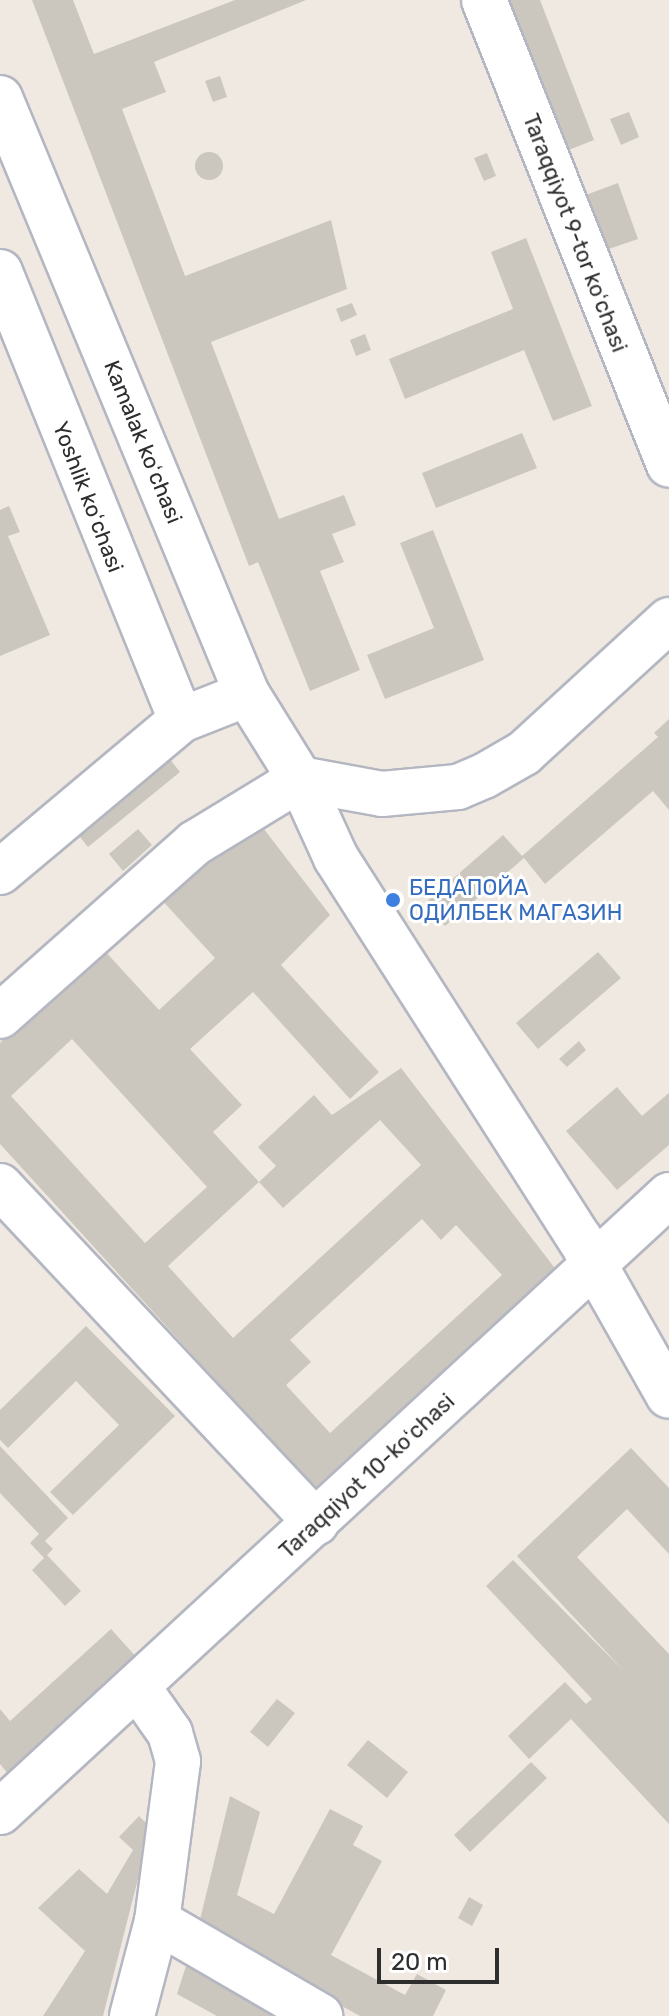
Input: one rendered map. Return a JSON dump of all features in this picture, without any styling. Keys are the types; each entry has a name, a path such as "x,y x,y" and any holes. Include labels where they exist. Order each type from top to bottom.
{"street":[{"name":"Taraqqiyot 9-tor koʻchasi","path":"484,0 669,465"},
{"name":"Kamalak koʻchasi","path":"0,98 247,694 300,779 336,858 596,1265 668,1393"},
{"name":"Yoshlik koʻchasi","path":"0,272 181,720"},
{"path":"0,1016 195,843 300,779 382,794 458,787 484,776 524,753 669,620"},
{"path":"0,872 181,720 247,694"},
{"path":"0,1186 316,1523"},
{"name":"Taraqqiyot 10-koʻchasi","path":"4,1800 137,1686 669,1195"},
{"path":"132,2016 157,1921 178,1761 161,1717 137,1686"},
{"path":"157,1921 320,2016"}],"building":[{"path":"32,0 73,0 94,54 235,0 306,0 154,62 166,92 122,109 185,276 331,220 347,289 211,342 279,519 344,495 356,525 332,534 344,562 320,571 360,670 310,691 258,562 249,566"},
{"path":"503,0 540,0 594,140 561,153"},
{"path":"220,76 227,97 213,102 205,81"},
{"path":"629,112 639,137 621,145 610,119"},
{"path":"209,152 219,156 223,166 219,176 209,180 199,176 195,166 199,156"},
{"path":"487,153 496,176 484,181 474,158"},
{"path":"618,183 638,239 603,251 583,196"},
{"path":"526,238 592,406 553,421 524,350 405,399 389,359 513,309 491,252"},
{"path":"352,303 357,315 341,322 336,309"},
{"path":"365,334 371,350 356,356 350,340"},
{"path":"522,433 537,468 436,508 422,473"},
{"path":"9,506 20,532 8,536 50,635 0,656 0,510"},
{"path":"433,530 484,660 385,699 367,655 434,628 400,543"},
{"path":"669,719 669,810 653,791 545,884 524,858 445,926 425,903 503,835 522,856 658,737 654,733"},
{"path":"165,753 180,772 88,847 72,827"},
{"path":"257,820 330,915 281,965 379,1072 350,1099 253,992 190,1049 242,1105 213,1132 259,1182 276,1166 258,1147 314,1095 332,1115 401,1068 564,1280 323,1498 0,1144 0,1043 102,948 159,1010 215,958 159,897","holes":["72,1039 207,1187 145,1243 11,1096","380,1120 421,1165 233,1338 168,1266 259,1182 283,1208","422,1219 441,1240 456,1225 502,1275 330,1433 286,1385 311,1362 290,1340"]},
{"path":"138,829 152,845 123,871 109,854"},
{"path":"598,952 621,978 538,1049 516,1023"},
{"path":"579,1041 586,1050 567,1067 559,1059"},
{"path":"617,1087 642,1116 669,1093 669,1145 617,1190 566,1131"},
{"path":"86,1326 175,1416 73,1515 50,1492 119,1425 76,1381 8,1448 0,1440 0,1410"},
{"path":"0,1446 68,1518 45,1541 53,1549 47,1555 81,1591 65,1606 32,1570 44,1558 30,1543 39,1534 0,1493"},
{"path":"631,1448 669,1488 669,1554 627,1509 577,1557 669,1654 669,1824 571,1719 529,1759 508,1736 565,1682 586,1704 592,1699 486,1586 513,1560 623,1670 517,1556"},
{"path":"111,1629 138,1659 9,1775 0,1764 0,1709 10,1721"},
{"path":"277,1699 295,1713 268,1747 250,1732"},
{"path":"368,1740 408,1772 387,1798 347,1765"},
{"path":"531,1762 547,1778 470,1852 454,1835"},
{"path":"230,1796 260,1812 237,1895 274,1914 330,1809 363,1826 353,1845 382,1861 331,1955 405,1995 417,1974 446,1990 433,2016 360,2016 198,1928"},
{"path":"139,1816 151,1828 103,2016 43,2016 85,1951 38,1908 79,1869 107,1894 133,1850 119,1837"},
{"path":"469,1897 483,1905 472,1926 458,1918"},
{"path":"187,1963 279,2016 217,2016 177,1994"}],"place":[{"name":"БЕДАПОЙА ОДИЛБЕК МАГАЗИН","path":"393,900"}]}
